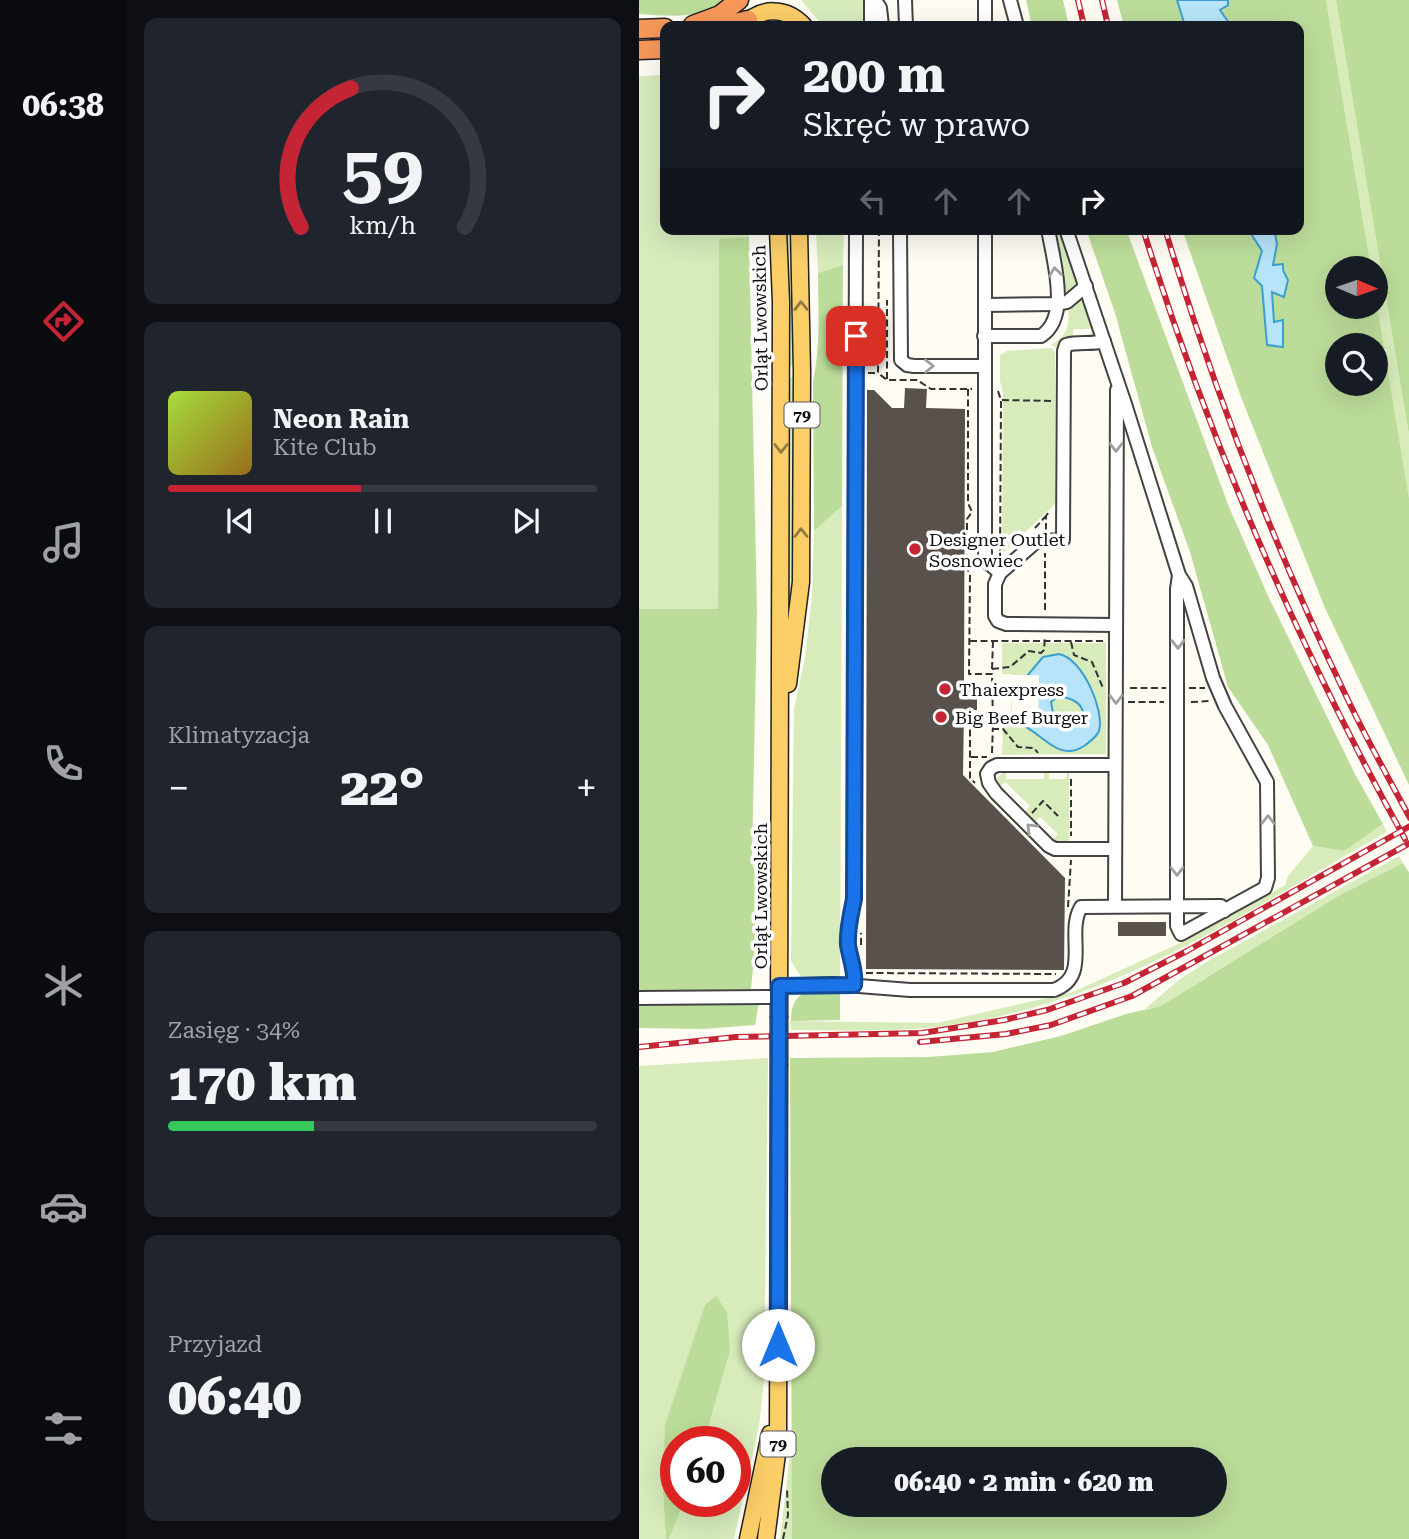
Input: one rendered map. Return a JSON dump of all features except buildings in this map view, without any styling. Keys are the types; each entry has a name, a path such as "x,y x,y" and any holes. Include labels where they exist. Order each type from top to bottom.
{"highway":[{"path":"706,21 720,15 739,0"},
{"path":"639,29 660,29"},
{"path":"639,50 660,50"}],"main road":[{"path":"790,0 799,21"},
{"path":"753,15 777,11 799,21"},
{"name":"Orląt Lwowskich","path":"777,1387 781,742 781,302 778,235"},
{"name":"Orląt Lwowskich","path":"781,742 801,582 802,372 799,235"},
{"name":"79","path":"748,1539 777,1387"},
{"name":"79","path":"766,1539 776,1466 777,1387"}],"lane":[{"path":"871,21 873,0"},
{"path":"873,0 880,8 881,21"},
{"path":"905,0 906,21"},
{"path":"985,0 985,21"},
{"path":"1010,0 1016,21"},
{"path":"854,985 848,925 854,899 856,235"},
{"path":"900,235 901,360 907,365 984,366"},
{"path":"985,235 985,556 986,561 1000,573"},
{"path":"984,336 1041,336 1053,325 1058,304 1049,235"},
{"path":"1068,235 1179,576 1186,586 1213,678 1225,706 1267,782 1268,878 1265,888 1181,934 1177,926 1179,576"},
{"path":"985,305 1058,304 1067,302 1086,286"},
{"path":"1103,341 1071,343 1066,345 1064,351 1063,540 1046,540 1030,545 1000,573 995,584 995,616 998,621 1006,624 1116,625"},
{"path":"1115,905 1117,379"},
{"path":"1115,765 997,765 987,774 989,783 1049,846 1055,849 1115,849"},
{"path":"639,998 779,992 854,985 910,990 1054,989 1064,986 1073,975 1076,960 1076,916 1081,907 1221,906 1224,911"}],"path":[{"path":"878,373 879,235"},
{"path":"887,289 887,380"},
{"path":"863,373 878,373 887,380 917,380 931,389 997,389 1001,400 1000,558 1006,557"},
{"path":"968,389 967,503 972,512 967,519 967,568 970,575 969,674 992,674"},
{"path":"1001,400 1056,401"},
{"path":"1032,531 1051,510"},
{"path":"992,669 1010,667 1029,651 1041,653 1044,650 1046,516"},
{"path":"969,641 1108,641"},
{"path":"971,757 993,757 993,641"},
{"path":"1071,641 1074,655 1092,662 1103,688 1208,688"},
{"path":"1116,702 1210,701 1212,695"},
{"path":"980,788 970,778 970,723 993,722"},
{"path":"993,729 1003,729 1018,747 1034,748 1040,757"},
{"path":"1068,918 1071,765"},
{"path":"1024,821 1043,801 1058,816"},
{"path":"861,922 861,948"},
{"path":"862,970 865,973 1063,974"}],"green space":[{"path":"639,0 726,0 705,11 674,16 639,14"},
{"path":"801,0 863,0 866,21 819,21"},
{"path":"1026,0 1063,0 1068,21 1031,21"},
{"path":"1117,0 1326,0 1369,256 1325,256 1325,319 1379,319 1382,333 1325,333 1325,396 1388,396 1388,371 1409,498 1409,785 1325,608 1241,397 1184,235 1304,235 1304,21 1123,21"},
{"path":"1326,0 1336,0 1379,256 1369,256"},
{"path":"1336,0 1409,0 1409,435 1388,310 1388,256 1379,256"},
{"path":"660,75 660,235 749,235 719,240 718,609 639,609 639,76"},
{"path":"785,235 792,235 794,366 787,365"},
{"path":"816,235 844,235 843,265 818,273"},
{"path":"1056,235 1062,235 1077,280 1074,289 1067,295"},
{"path":"1088,235 1128,235 1229,507 1269,598 1355,774 1383,824 1344,851 1313,846 1268,745 1228,687 1190,552 1152,447 1115,313"},
{"path":"749,237 757,609 752,861 760,896 751,989 639,991 639,609 718,609 719,239"},
{"path":"843,265 842,506 814,531 813,381 818,340 818,273"},
{"path":"1082,296 1095,334 1091,338 1091,329 1073,329 1073,338 1063,340 1058,349 1051,345 1061,338 1067,329 1068,306"},
{"path":"1388,310 1409,435 1409,498 1388,371 1388,333 1382,333 1379,319 1388,319"},
{"path":"1052,348 1055,352 1055,504 1002,554 1003,394 1000,355 1007,351"},
{"path":"787,377 795,377 794,566 787,645"},
{"path":"842,506 840,977 802,978 791,961 794,709 805,658 812,597 814,531"},
{"path":"1002,643 1106,643 1106,754 1002,755 1003,725 1011,725 1012,674 1002,674"},
{"path":"1006,770 1006,779 1044,779 1044,770 1049,770 1049,779 1066,779 1067,770 1069,771 1069,843 1056,844 1051,841 1058,834 1040,817 1034,823 1024,813 1030,806 1005,782 999,788 997,778"},
{"path":"1383,824 1387,832 1235,919 1184,947 1079,993 1023,1010 943,1026 878,1030 791,1030 790,1021 937,1023 1073,992 1189,939 1285,885 1288,876 1313,846 1344,851"},
{"path":"1399,856 1403,863 1338,896 1161,1006 1145,1009 1180,979 1210,960"},
{"path":"1403,863 1410,874 1409,1539 792,1539 790,1058 928,1057 993,1052 1061,1036 1126,1014 1161,1006 1338,896"},
{"path":"840,989 840,1020 791,1021 792,1010 799,996 813,991"},
{"path":"759,1002 755,1025 703,1029 639,1028 639,1006"},
{"path":"768,1058 764,1380 759,1426 751,1462 751,1426 709,1426 730,1351 705,1305 678,1426 660,1426 660,1517 665,1517 666,1539 639,1539 639,1066"},
{"path":"716,1296 727,1312 730,1351 709,1426 665,1426 665,1425 705,1305"},
{"path":"792,1440 792,1539 780,1539"},
{"path":"665,1517 678,1517 669,1539 666,1539"},
{"path":"678,1517 739,1517 734,1539 669,1539"}],"water":[{"path":"1177,0 1228,0 1228,5 1220,10 1228,21 1183,21"},
{"path":"1252,235 1275,235 1277,244 1273,265 1283,264 1288,280 1284,297 1272,292 1274,322 1283,320 1283,347 1267,345 1262,286 1254,278 1262,251"},
{"path":"1059,654 1068,658 1083,675 1095,698 1099,711 1099,731 1084,746 1074,750 1057,748 1017,723 1027,676 1043,657","holes":["1056,698 1069,698 1078,703 1083,711 1079,726 1055,723 1051,702"]}],"pier":[{"path":"1012,675 1039,675 1038,725 1014,724 1012,721"}],"railway":[{"path":"1078,0 1083,21"},
{"path":"1102,0 1107,21"},
{"path":"1145,235 1197,386 1259,541 1328,692 1405,839"},
{"path":"1167,235 1225,409 1271,527 1321,644 1370,745 1410,818"},
{"path":"639,1047 736,1037 922,1033 1047,1010 1124,983 1187,951 1410,826"},
{"path":"920,1042 1006,1034 1051,1025 1132,996 1410,843"}],"place":[{"name":"Designer Outlet Sosnowiec","path":"915,549"},
{"name":"Thaiexpress","path":"945,689"},
{"name":"Big Beef Burger","path":"941,717"}],"route":[{"path":"778,1345 779,986 854,985 855,978 848,942 848,925 854,899 856,336"}]}
